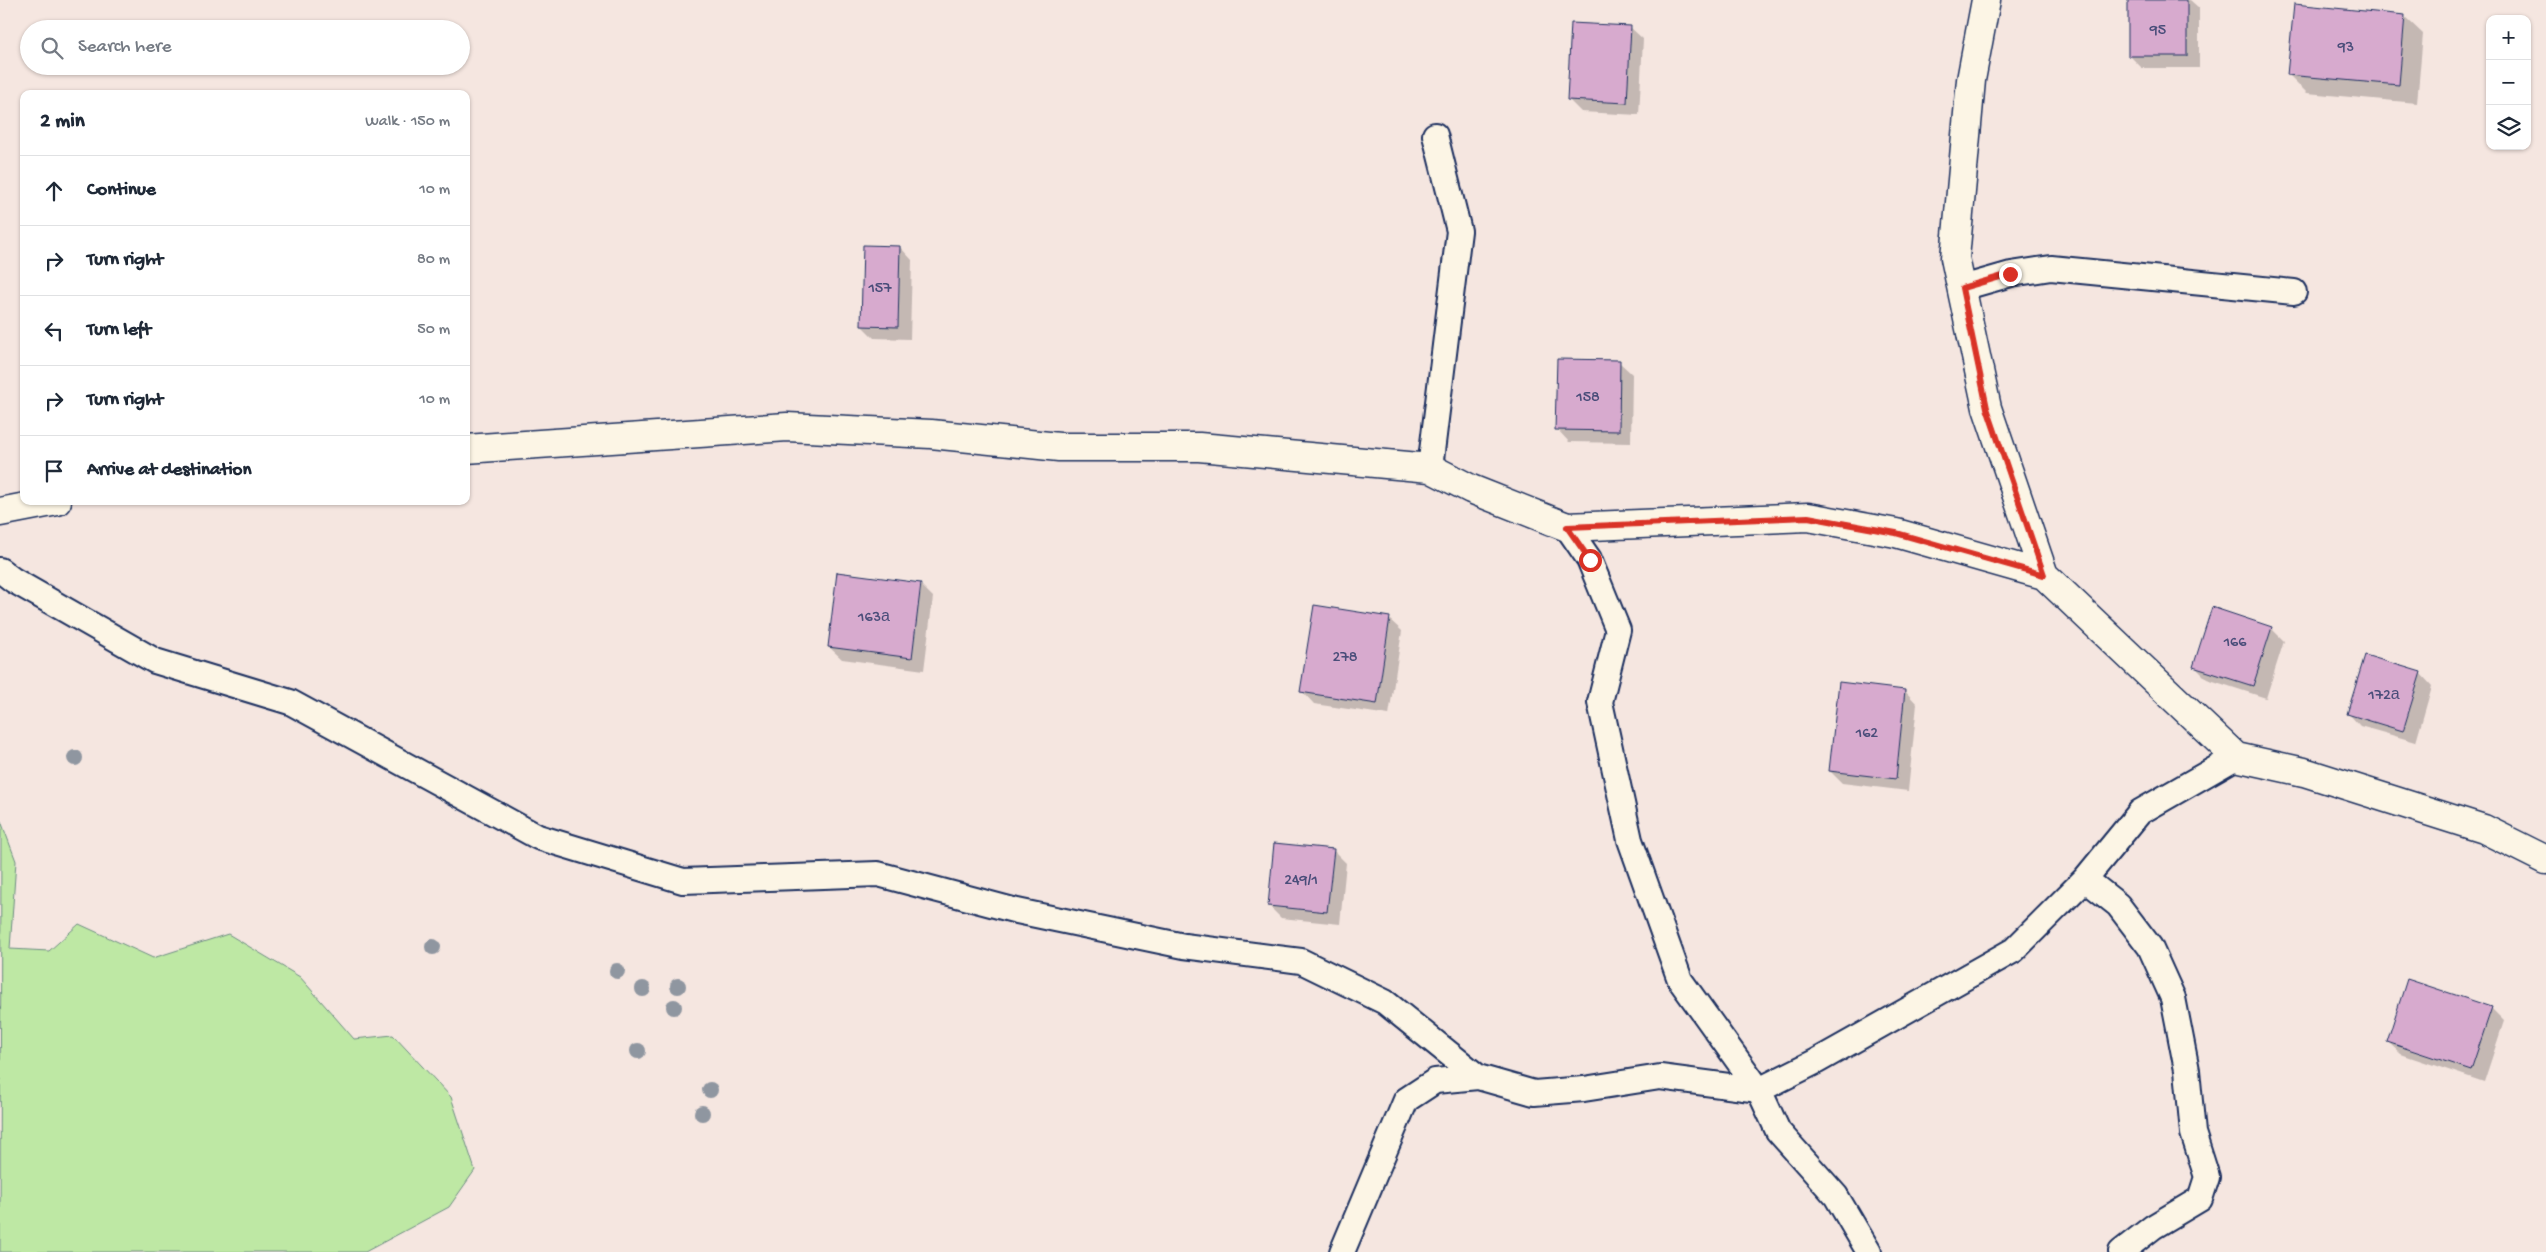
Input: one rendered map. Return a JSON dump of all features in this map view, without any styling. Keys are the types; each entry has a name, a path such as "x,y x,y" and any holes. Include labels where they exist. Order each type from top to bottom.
{"street":[{"path":"1986,0 1971,80 1955,258 1987,408 2044,575"},
{"path":"470,449 787,427 930,434 1059,446 1199,447 1430,468 1471,489 1567,527 1808,517 1896,533 2044,575 2236,757 2304,772 2484,829 2546,860"},
{"path":"0,512 36,505"}],"lane":[{"path":"1430,468 1459,231 1435,136"},
{"path":"1962,288 2010,274 2051,268 2294,292"},
{"path":"1567,527 1590,560 1618,630 1600,702 1630,840 1680,980 1759,1090 1778,1131 1836,1196 1869,1252"},
{"path":"0,570 13,580 155,662 290,702 538,837 683,881 878,874 1016,911 1184,946 1301,961 1385,1002 1478,1077"},
{"path":"1342,1252 1406,1100 1435,1081 1478,1077 1534,1093 1584,1089 1660,1077 1759,1090 1825,1056 2014,950 2085,879 2140,812 2236,757"},
{"path":"2085,879 2118,905 2150,947 2173,998 2187,1070 2193,1132 2207,1177 2200,1199 2153,1227 2121,1252"}],"green space":[{"path":"1,821 16,861 10,949 49,951 79,924 153,958 228,934 300,977 354,1039 393,1035 451,1097 475,1170 449,1207 365,1252 0,1252"}],"building":[{"path":"2128,0 2187,0 2187,56 2128,56"},
{"path":"2294,4 2405,15 2399,85 2287,75"},
{"path":"1571,23 1631,26 1627,103 1567,100"},
{"path":"863,245 900,246 898,327 861,326"},
{"path":"1557,359 1620,360 1619,431 1555,430"},
{"path":"837,572 921,583 912,658 828,647"},
{"path":"1314,605 1390,617 1377,704 1300,692"},
{"path":"2212,607 2272,627 2253,686 2193,667"},
{"path":"2365,655 2421,672 2403,731 2347,714"},
{"path":"1839,682 1905,690 1896,779 1829,771"},
{"path":"1274,843 1334,849 1327,912 1268,906"},
{"path":"2407,979 2492,1007 2471,1070 2387,1042"}],"route":[{"path":"1590,560 1567,527 1691,520 1808,517 1896,533 2044,575 1987,408 1962,288 2010,274"}]}
